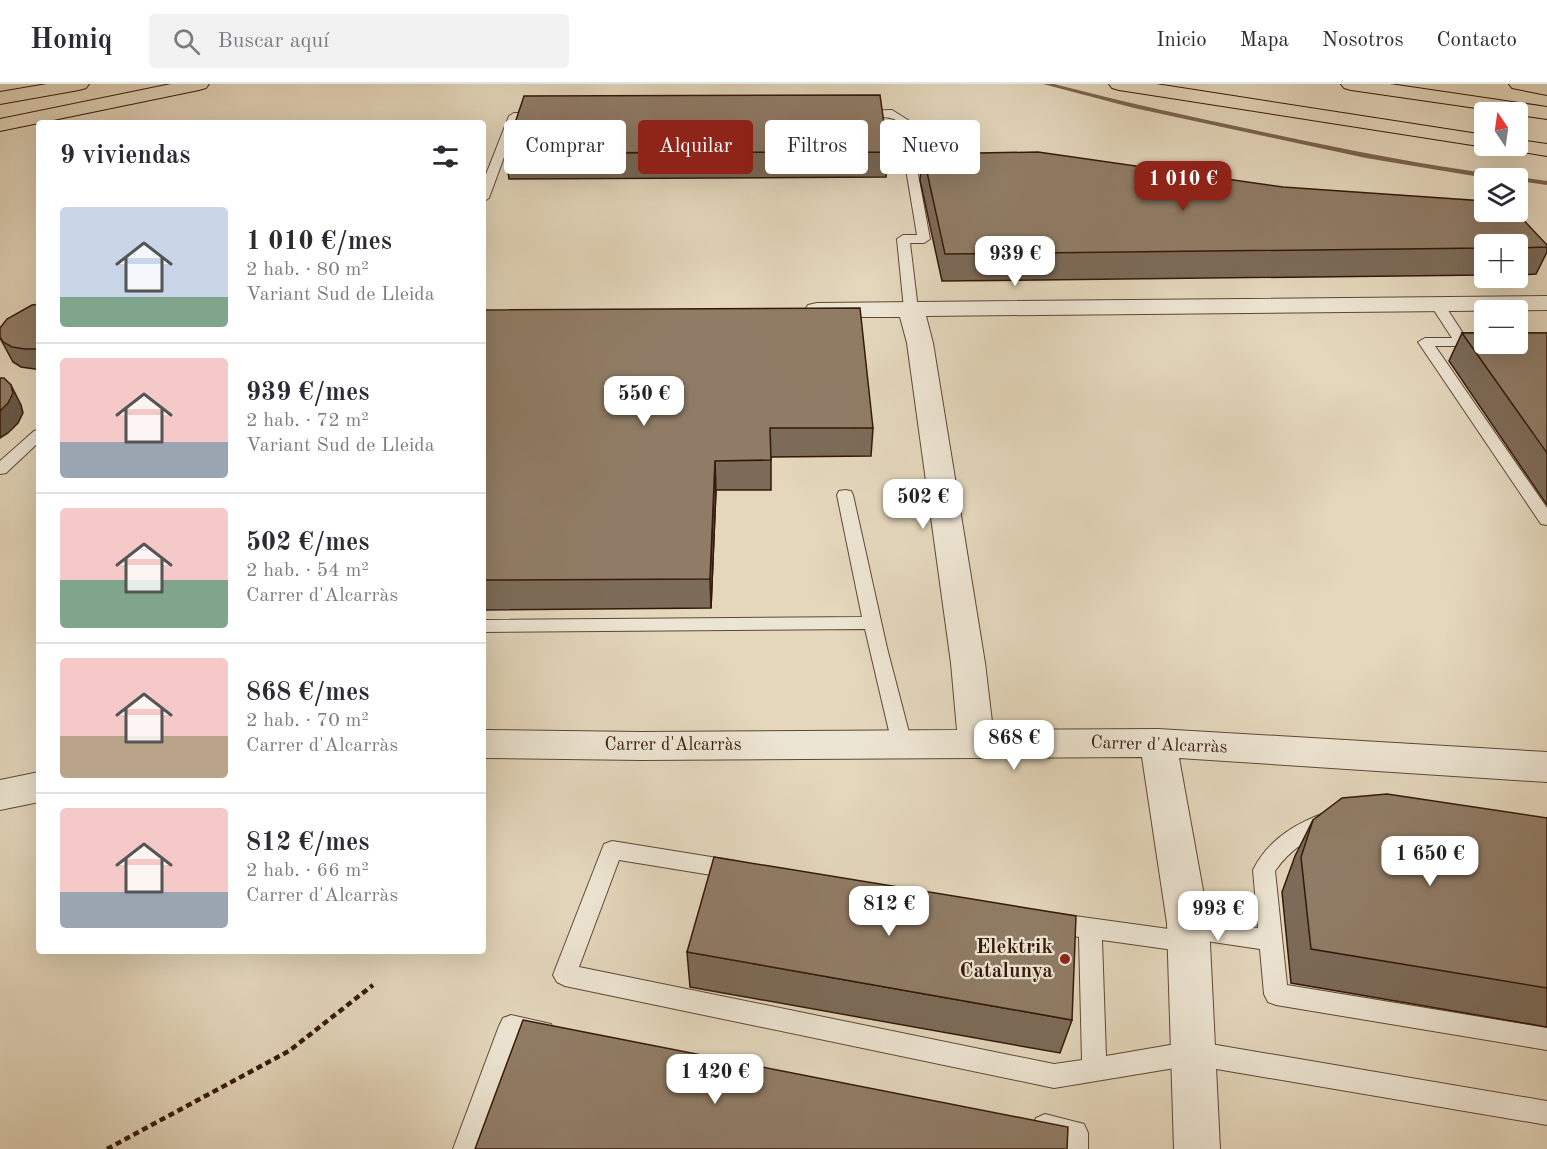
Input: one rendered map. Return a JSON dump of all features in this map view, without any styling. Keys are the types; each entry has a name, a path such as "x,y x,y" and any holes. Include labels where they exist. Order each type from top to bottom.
{"highway":[{"path":"0,98 79,84"},
{"path":"0,111 149,84"},
{"path":"0,124 199,84"},
{"path":"1119,84 1474,139"},
{"path":"1519,84 1547,89"},
{"path":"1344,90 1547,113"},
{"path":"1344,90 1474,118"},
{"path":"1528,126 1547,129"},
{"path":"1528,147 1547,150"}],"street":[{"path":"792,310 1547,303"},
{"path":"911,309 922,354 968,663 977,744"},
{"path":"1158,742 1188,935 1197,1149"},
{"name":"Carrer d'Alcarràs","path":"486,744 1158,742 1547,767"},
{"path":"0,795 36,788"}],"lane":[{"path":"845,114 892,113 903,120 924,239 903,239 911,309"},
{"path":"486,190 514,116 549,116"},
{"path":"1437,304 1462,342"},
{"path":"1474,342 1425,342 1547,520"},
{"path":"0,469 36,437"},
{"path":"845,495 872,623 902,744"},
{"path":"486,626 872,623"},
{"path":"1345,817 1316,824 1291,839 1273,855 1264,870 1276,994 1547,1039"},
{"path":"752,873 612,850 565,975 1054,1076 1193,1053 1547,1113"},
{"path":"1032,920 1090,929 1271,940"},
{"path":"1090,929 1094,1070"},
{"path":"466,1149 511,1026 570,1038"},
{"path":"1017,1122 1076,1133 1075,1149"}],"path":[{"path":"108,1149 289,1051 373,985"}],"building":[{"path":"880,95 884,120 880,120 880,152 868,152 868,120 765,120 765,152 753,152 753,120 638,120 638,153 626,153 626,120 516,120 524,96"},
{"path":"1038,152 1283,187 1474,200 1474,222 1525,222 1547,247 1528,248 1528,234 1474,234 1474,248 945,254 927,174 980,174 980,153"},
{"path":"36,304 36,349 12,347 3,342 0,337 0,328 7,319"},
{"path":"860,308 873,428 770,428 771,460 715,461 710,579 486,580 486,310"},
{"path":"1462,333 1474,333 1474,350"},
{"path":"1528,333 1547,333 1547,453 1477,354 1528,354"},
{"path":"0,378 4,378 11,385 13,393 8,403 0,411"},
{"path":"1387,794 1547,818 1547,988 1311,949 1301,857 1313,820 1342,798"},
{"path":"714,857 1076,916 1072,1020 687,952"},
{"path":"523,1020 1068,1127 1067,1149 475,1149"}],"waterway":[{"path":"1046,84 1338,150 1474,174"},
{"path":"1528,180 1547,183"}],"place":[{"name":"Elektrik Catalunya","path":"1065,959"}]}
